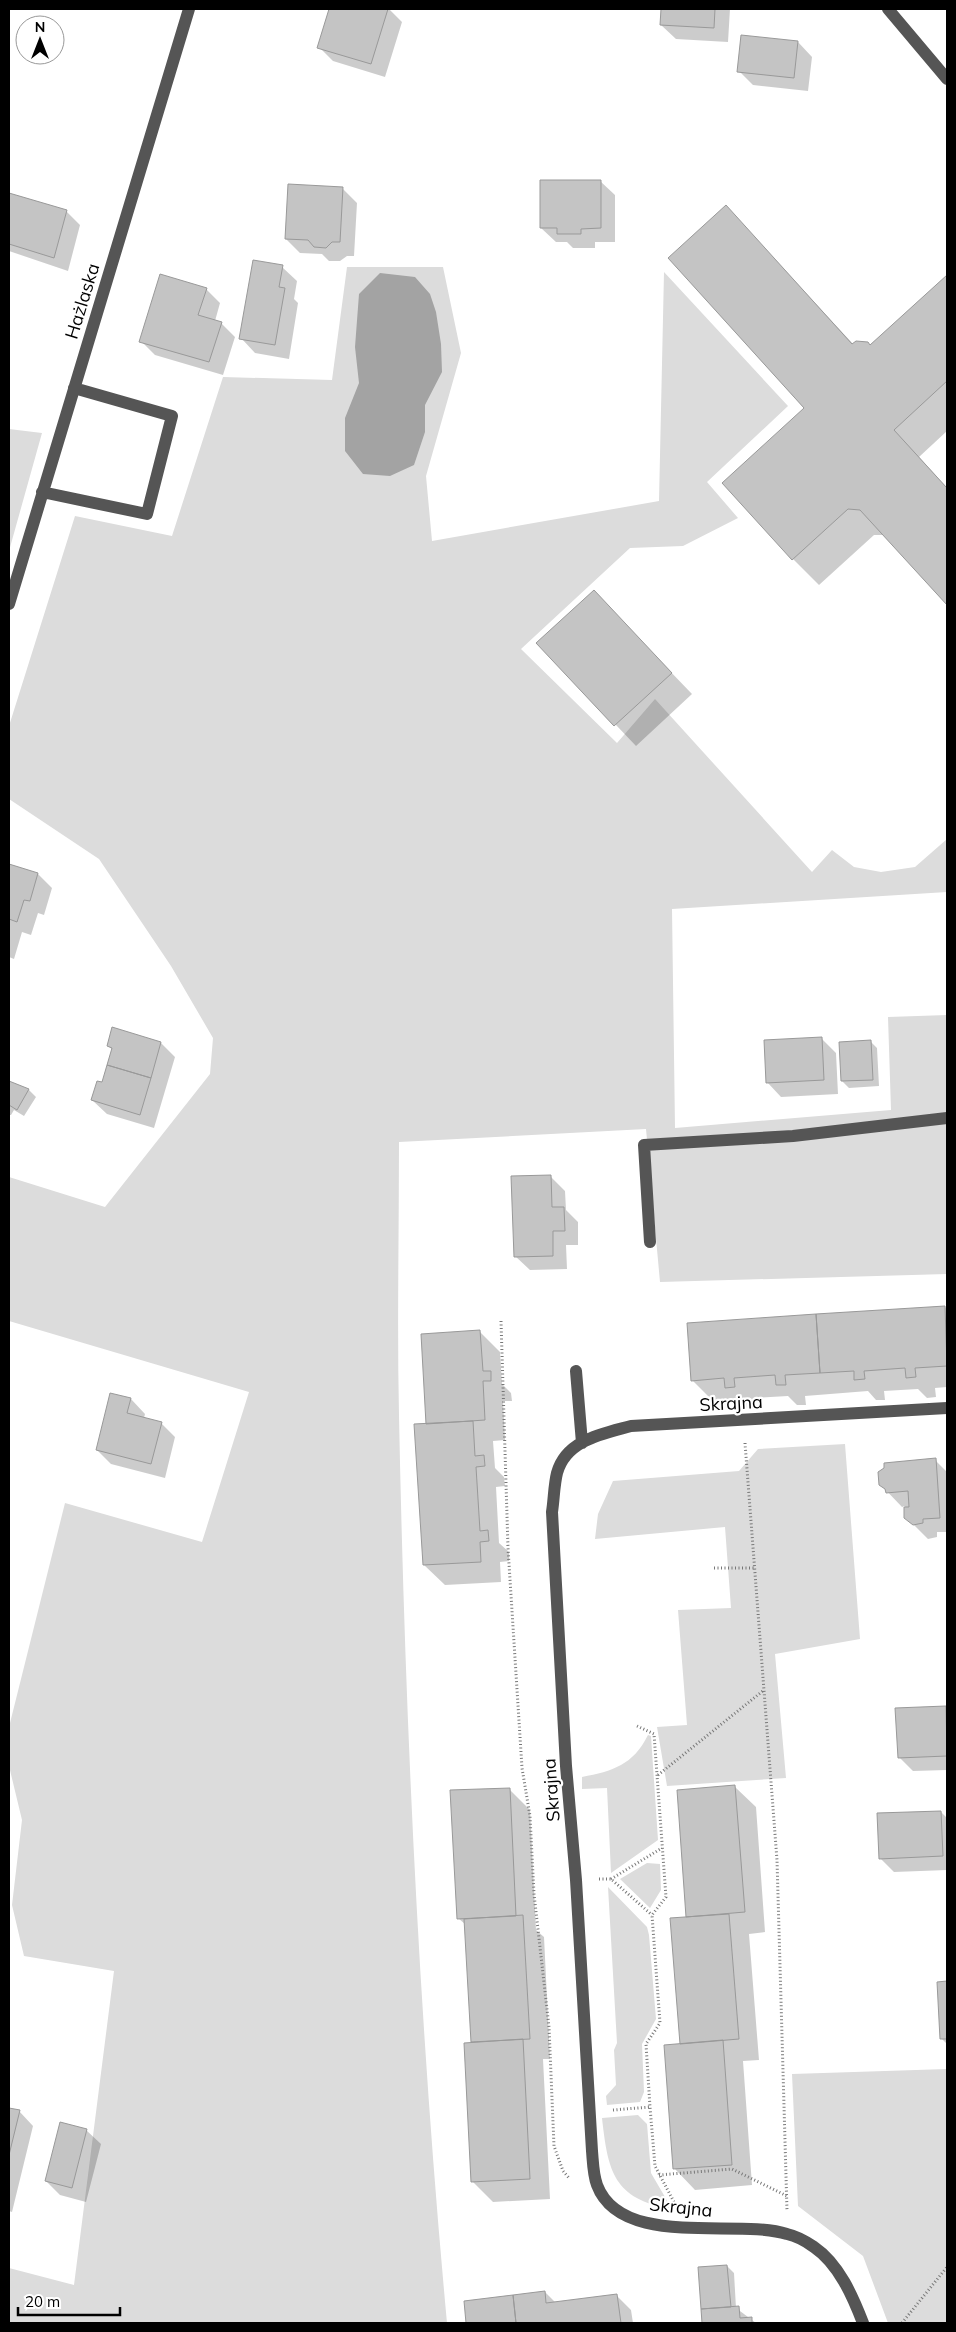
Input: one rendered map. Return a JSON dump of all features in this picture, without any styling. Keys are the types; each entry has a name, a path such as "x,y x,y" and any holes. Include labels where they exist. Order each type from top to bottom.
{"street":[{"name":"Hażlaska","path":"9,604 190,9"},
{"path":"888,9 947,79"},
{"path":"42,492 147,514 172,416 74,388"},
{"path":"650,1242 644,1145 793,1136 947,1118"},
{"path":"576,1371 582,1443"},
{"name":"Skrajna","path":"863,2323 853,2297 836,2270 816,2248 788,2234 761,2230 675,2227 646,2222 616,2209 606,2199 598,2186 594,2173 576,1880 566,1766 552,1512 557,1472 571,1449 592,1437 631,1426 947,1408"}],"path":[{"path":"744,1420 777,1860 788,2234"},
{"path":"714,1568 755,1568"},
{"path":"657,1775 764,1690"},
{"path":"637,1726 654,1734 666,1896 652,1916 660,2023 646,2044 650,2107 655,2166 658,2175 675,2204"},
{"path":"576,1880 611,1879 663,1848"},
{"path":"611,1879 652,1916"},
{"path":"591,2113 650,2107"},
{"path":"658,2175 732,2169 787,2196"},
{"path":"902,2323 947,2267"}],"shaded area":[{"path":"347,267 443,267 461,353 426,476 432,541 659,501 664,272 788,406 707,482 738,518 683,546 630,548 521,649 617,743 655,699 812,872 832,850 854,867 881,872 915,867 947,839 947,892 672,909 675,1128 891,1110 888,1017 947,1015 947,1274 660,1282 646,1129 399,1142 399,1416 409,1756 421,1983 447,2323 9,2323 9,2268 74,2285 114,1971 24,1956 12,1905 22,1820 9,1766 9,1727 65,1503 202,1542 249,1392 9,1321 9,1177 105,1207 210,1074 213,1038 171,966 99,859 9,799 9,726 75,516 172,536 223,377 332,380"},
{"path":"380,273 415,277 430,294 436,312 441,344 442,372 425,405 425,432 414,465 390,476 363,474 345,451 345,418 359,383 355,347 359,294"},
{"path":"9,429 42,433 9,551"},
{"path":"845,1444 860,1639 775,1654 786,1778 667,1786 657,1727 687,1725 678,1610 731,1608 725,1527 595,1539 598,1514 613,1481 739,1471 758,1449"},
{"path":"648,1735 651,1736 658,1840 611,1873 607,1788 582,1789 582,1777 613,1769 629,1760"},
{"path":"647,1863 660,1864 661,1890 650,1908 620,1879"},
{"path":"608,1887 647,1927 656,2019 642,2044 644,2092 640,2102 607,2105 606,2096 616,2085 614,2050 617,2043"},
{"path":"947,2069 947,2323 888,2323 863,2256 798,2206 792,2074"},
{"path":"638,2115 647,2124 651,2173 672,2209 637,2198 617,2180 611,2167 602,2118"}],"building":[{"path":"329,9 388,9 371,64 317,48"},
{"path":"661,9 715,9 714,28 660,25"},
{"path":"741,35 798,41 794,78 737,72"},
{"path":"540,180 601,180 601,228 581,229 581,234 557,234 557,228 540,228"},
{"path":"288,184 343,187 340,242 332,242 326,248 314,247 308,240 285,239"},
{"path":"9,193 67,210 54,258 9,244"},
{"path":"726,205 852,344 856,341 868,342 870,345 947,275 947,381 894,430 947,488 947,605 860,510 848,509 792,560 722,483 804,408 668,258"},
{"path":"253,260 283,265 279,287 285,288 275,345 239,339"},
{"path":"160,274 207,288 198,315 222,322 209,362 139,342"},
{"path":"594,590 672,673 614,726 536,643"},
{"path":"9,864 38,873 30,901 24,900 17,922 9,919"},
{"path":"112,1027 161,1042 151,1078 107,1065 112,1048 107,1046"},
{"path":"822,1037 824,1080 766,1083 764,1040"},
{"path":"871,1040 873,1080 841,1081 839,1042"},
{"path":"107,1065 151,1078 140,1115 91,1100 97,1081 102,1082"},
{"path":"9,1081 29,1089 17,1110 9,1105"},
{"path":"551,1175 552,1207 564,1207 565,1231 553,1231 553,1256 514,1257 511,1176"},
{"path":"945,1306 947,1366 915,1368 916,1377 906,1378 905,1368 864,1371 865,1379 854,1380 854,1371 820,1373 816,1314"},
{"path":"816,1314 820,1373 785,1375 786,1385 776,1385 775,1375 734,1378 735,1387 725,1388 724,1378 691,1381 687,1323"},
{"path":"480,1330 483,1371 491,1371 491,1381 483,1381 485,1420 426,1424 421,1334"},
{"path":"110,1393 131,1398 127,1413 162,1422 151,1464 96,1450"},
{"path":"473,1421 475,1456 484,1455 485,1466 476,1467 480,1531 488,1530 489,1541 480,1542 481,1562 423,1565 414,1424"},
{"path":"936,1458 940,1518 923,1519 923,1523 913,1525 904,1518 904,1507 909,1507 908,1491 886,1493 885,1489 879,1485 878,1472 884,1468 884,1463"},
{"path":"946,1706 947,1756 898,1758 895,1708"},
{"path":"735,1785 745,1912 686,1917 677,1790"},
{"path":"510,1788 516,1916 457,1919 450,1790"},
{"path":"941,1811 943,1856 879,1859 877,1813"},
{"path":"729,1914 739,2039 680,2044 670,1918"},
{"path":"523,1915 530,2039 471,2042 464,1919"},
{"path":"947,1981 947,2039 940,2039 937,1982"},
{"path":"523,2039 530,2179 471,2182 464,2043"},
{"path":"723,2040 732,2165 673,2169 664,2045"},
{"path":"9,2108 20,2110 9,2155"},
{"path":"60,2122 87,2129 72,2188 45,2181"},
{"path":"727,2265 731,2307 701,2309 698,2267"},
{"path":"545,2291 546,2303 617,2294 621,2323 516,2323 513,2295"},
{"path":"513,2295 516,2323 466,2323 464,2301"},
{"path":"739,2306 740,2318 752,2317 752,2323 702,2323 701,2309"}]}
